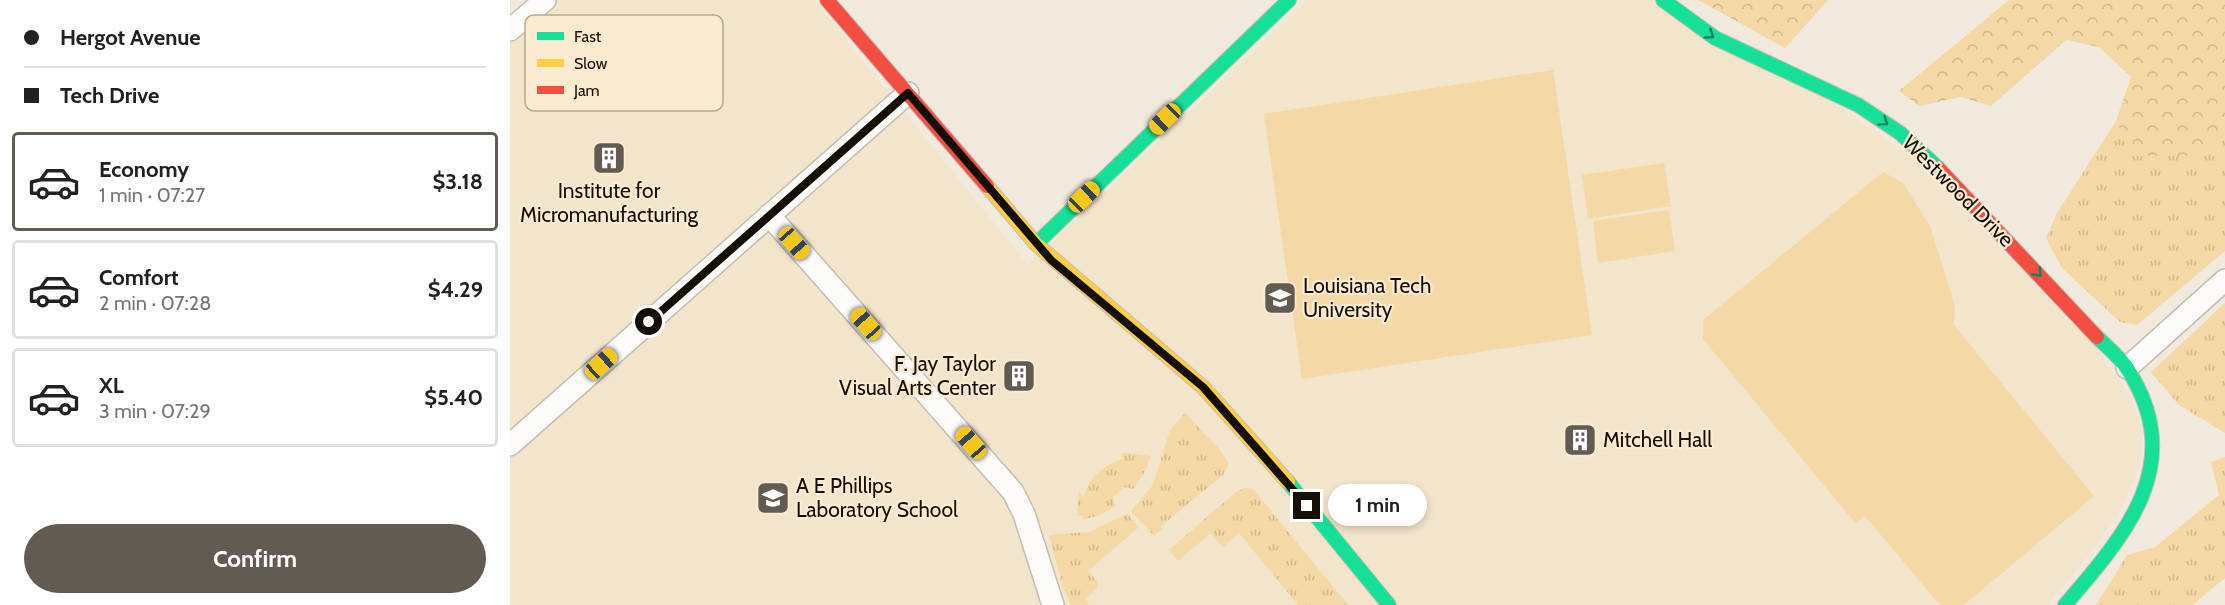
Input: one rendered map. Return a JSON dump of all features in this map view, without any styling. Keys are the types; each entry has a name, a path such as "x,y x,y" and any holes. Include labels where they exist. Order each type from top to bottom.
{"street":[{"path":"528,15 545,0"},
{"path":"827,0 1036,244 1203,387 1266,455 1389,605"},
{"path":"1036,244 1289,0"},
{"name":"Westwood Drive","path":"1663,0 1692,23 1733,49 1859,105 1893,128 1939,168 2127,368 2140,387 2153,424 2156,446 2151,471 2127,526 2107,555 2065,605"},
{"path":"510,30 525,17"},
{"path":"510,445 908,93"},
{"path":"769,215 1013,492 1024,514 1053,605"},
{"path":"2127,368 2225,280"}],"shaded area":[{"name":"Louisiana Tech University","path":"557,0 814,0 1028,265 1307,0 1651,0 1840,107 1913,158 2094,345 2128,394 2140,422 2143,448 2137,473 2118,515 2098,544 2048,605 510,605 510,40 525,27 525,111 723,111 723,15 539,15"}],"green space":[{"path":"1698,0 1828,0 1785,48"},
{"path":"2009,0 2225,0 2225,136 2204,156 2134,156 2116,121 2131,77 2099,47 2066,40 1991,106 1961,97 1919,106 1899,91"},
{"path":"1553,70 1592,335 1302,379 1264,114"},
{"path":"2116,121 2135,156 2204,156 2225,136 2225,251 2137,325 2120,322 2062,268 2046,238 2057,213"},
{"path":"1664,163 1671,206 1588,219 1582,175"},
{"path":"1883,172 1903,183 1930,226 1955,306 1954,325 2094,496 1964,605 1940,605 1864,515 1856,524 1703,339 1703,320"},
{"path":"1669,210 1675,251 1598,263 1593,221"},
{"path":"2225,303 2225,433 2179,405 2151,372"},
{"path":"1185,413 1229,463 1223,475 1161,526 1162,529 1154,536 1131,511 1153,485 1170,430"},
{"path":"1120,454 1151,456 1144,473 1133,489 1124,487 1113,498 1115,507 1100,515 1083,520 1082,515 1077,516 1079,492 1084,497 1098,472 1124,459"},
{"path":"2225,457 2225,578 2192,605 2096,605 2127,555 2155,547 2219,495 2211,462"},
{"path":"1244,488 1253,489 1348,605 1298,605 1239,533 1223,547 1211,533 1178,561 1169,550 1236,492"},
{"path":"1127,514 1139,527 1088,571 1098,582 1098,588 1085,599 1089,605 1071,605 1062,584 1049,535 1089,532"}],"traffic: fast":[{"path":"1036,244 1289,0"},
{"path":"1663,0 1715,38 1858,105 1900,133 1938,168"},
{"path":"2065,605 2109,552 2128,524 2142,496 2151,467 2152,436 2145,404 2128,370 2097,337"},
{"path":"1288,482 1389,605"}],"traffic: slow":[{"path":"987,186 1036,244 1203,387 1288,482"}],"traffic: jam":[{"path":"827,0 987,186"},
{"path":"1938,168 2097,337"}],"place":[{"name":"Institute for Micromanufacturing","path":"609,158"},
{"name":"Louisiana Tech University","path":"1280,298"},
{"name":"F. Jay Taylor Visual Arts Center","path":"1019,376"},
{"name":"Mitchell Hall","path":"1580,440"},
{"name":"A E Phillips Laboratory School","path":"773,498"}],"route":[{"path":"649,322 908,93 1051,260 1203,387 1266,455 1307,506"}]}
